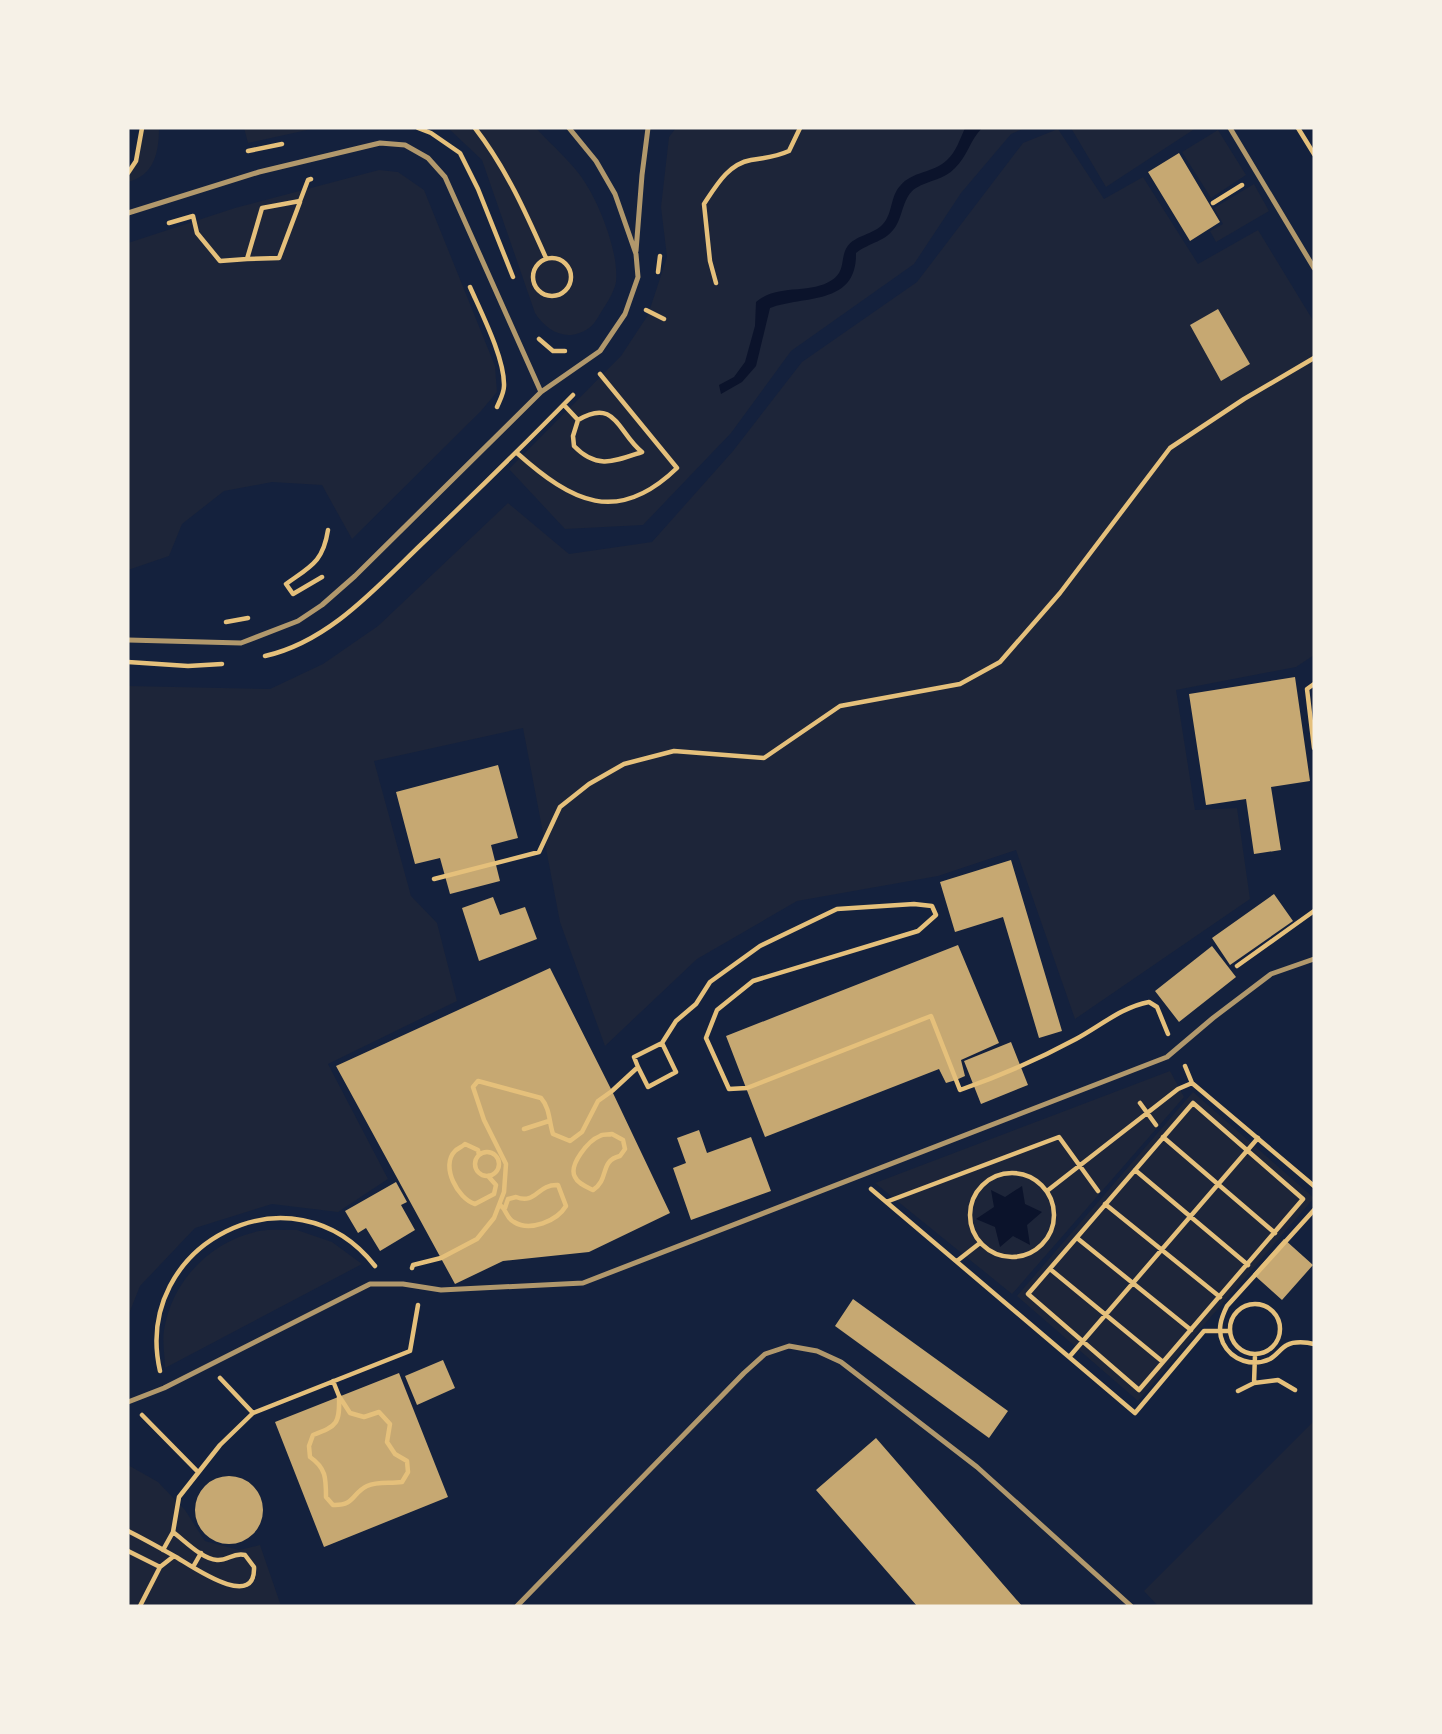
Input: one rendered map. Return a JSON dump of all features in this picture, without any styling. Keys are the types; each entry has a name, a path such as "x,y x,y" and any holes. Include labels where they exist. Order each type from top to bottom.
{"lane":[{"path":"569,128 596,161 615,194 636,254"},
{"path":"128,640 240,643 298,621 322,605 355,576 541,393 600,351 625,314 638,277 636,254 648,128"},
{"path":"1230,128 1314,268"},
{"path":"128,213 259,172 380,143 405,145 428,158 445,177 541,393"},
{"path":"128,1402 164,1388 370,1284 403,1284 441,1290 583,1283 1167,1057 1271,974 1314,959"},
{"path":"517,1606 744,1373 765,1354 789,1346 817,1351 841,1362 883,1392 977,1467 1130,1606"}],"path":[{"path":"128,173 136,160 142,128"},
{"path":"418,128 431,133 460,153 478,189 514,280"},
{"path":"475,128 488,144 520,201 546,258"},
{"path":"716,283 710,261 704,204 726,172 749,160 771,159 789,151 800,128"},
{"path":"1298,128 1314,154"},
{"path":"1213,203 1258,175"},
{"path":"167,223 193,216 197,233 220,261 279,258 308,180 320,177"},
{"path":"247,259 262,208 300,201"},
{"path":"546,258 559,259 569,267 569,287 559,295 547,296 533,284 536,265 546,258"},
{"path":"465,274 492,339 504,377 505,390 497,408"},
{"path":"645,310 664,319"},
{"path":"534,331 541,341 554,351 572,352"},
{"path":"434,879 539,852 559,807 589,784 624,764 674,751 764,758 840,706 960,684 1000,662 1060,593 1170,448 1244,399 1314,358"},
{"path":"517,453 546,479 566,492 592,502 622,501 660,485 677,468 597,370"},
{"path":"564,405 578,420"},
{"path":"602,412 614,417 633,445 642,452 613,461 592,460 574,446 573,436 578,420 602,412"},
{"path":"294,602 326,575 293,594 286,583 313,565 325,549 328,530"},
{"path":"218,623 255,617"},
{"path":"1314,684 1307,689 1314,748"},
{"path":"663,1043 676,1072 648,1087 634,1057 663,1043 676,1021 696,1004 710,982 760,946 837,909 914,904 932,906 936,915 918,931 753,981 717,1010 706,1038 730,1089 747,1088 931,1016 960,1090 1021,1066 1074,1040 1134,1005 1149,1002 1157,1007 1192,1083 1314,1186"},
{"path":"1237,966 1314,911"},
{"path":"403,1284 413,1265 441,1258 477,1239 494,1218 502,1206 508,1199 532,1198 548,1185 558,1185 565,1206 561,1214 534,1226 518,1225 510,1219 502,1206 506,1164 499,1156 484,1120 473,1087 478,1082 541,1098 547,1105 553,1134 570,1141 582,1132 598,1101 638,1068"},
{"path":"1047,1191 1178,1088 1192,1083"},
{"path":"1140,1103 1156,1125"},
{"path":"1193,1103 1303,1199 1139,1390 1028,1294 1163,1137 1193,1103"},
{"path":"524,1129 549,1121"},
{"path":"582,1132 588,1144"},
{"path":"602,1135 612,1135 623,1140 625,1149 620,1156 611,1158 606,1165 601,1185 593,1190 575,1178 573,1169 588,1144 602,1135"},
{"path":"886,1202 1059,1137 1098,1191"},
{"path":"1163,1137 1275,1233"},
{"path":"1070,1356 1258,1138"},
{"path":"466,1144 478,1150 479,1156 476,1159 476,1169 496,1185 495,1194 475,1205 467,1202 451,1176 450,1160 455,1151 466,1144"},
{"path":"479,1156 490,1153 499,1156"},
{"path":"488,1176 498,1171 499,1156"},
{"path":"1135,1170 1248,1265"},
{"path":"1012,1173 1037,1181 1047,1191 1053,1204 1051,1232 1043,1244 1032,1253 1004,1258 991,1253 980,1243 973,1231 971,1205 986,1182 998,1175 1012,1173"},
{"path":"858,1178 1135,1413 1204,1331 1230,1331"},
{"path":"1105,1204 1220,1297"},
{"path":"1314,1210 1227,1306 1220,1331 1227,1350 1236,1357 1255,1363 1268,1360 1288,1344 1314,1344"},
{"path":"164,1388 156,1355 156,1327 162,1300 175,1275 192,1254 214,1237 239,1224 265,1219 293,1219 319,1224 344,1236 365,1254 386,1284"},
{"path":"1077,1238 1191,1330"},
{"path":"957,1261 980,1243"},
{"path":"1050,1269 1163,1362"},
{"path":"163,1550 173,1532 179,1497 220,1445 253,1413 410,1351 421,1287"},
{"path":"1256,1304 1272,1311 1277,1317 1280,1334 1271,1348 1255,1355 1241,1350 1231,1339 1230,1331 1230,1322 1240,1309 1256,1304"},
{"path":"1254,1384 1255,1355"},
{"path":"208,1365 253,1413"},
{"path":"1238,1391 1254,1384 1278,1380 1295,1390"},
{"path":"332,1381 338,1396 350,1413 364,1417 379,1412 390,1424 387,1442 395,1454 407,1461 408,1472 402,1482 389,1485 375,1483 363,1488 344,1506 333,1505 326,1497 326,1476 320,1464 310,1457 309,1447 313,1435 333,1427 340,1417 338,1396"},
{"path":"128,1402 198,1472"},
{"path":"128,1531 216,1581 233,1586 244,1585 253,1578 254,1567 245,1555 234,1554 226,1559 215,1560 173,1532"},
{"path":"128,1551 160,1567"},
{"path":"193,1567 201,1553"},
{"path":"140,1606 160,1567 174,1556"}],"shaded area":[{"path":"144,128 159,128 156,154 144,174 128,182 128,175 138,161"},
{"path":"244,128 316,128 248,143"},
{"path":"448,128 536,128 581,177 603,218 612,245 616,271 612,294 589,328 566,335 552,330 535,313 482,160"},
{"path":"676,128 1025,128 1011,134 961,193 914,264 791,351 731,433 643,525 565,529 509,469 621,356 648,315 667,257 661,207 669,137"},
{"path":"965,128 982,128 963,159 951,172 912,191 892,231 883,239 856,253 854,270 848,282 826,296 770,308 756,366 742,382 721,394 719,385 734,377 745,362 755,326 756,302 774,293 814,287 832,280 841,269 845,251 850,243 883,224 897,190 905,181 947,160"},
{"path":"1071,128 1196,128 1106,187"},
{"path":"1058,129 1104,199 1143,177 1198,264 1258,230 1314,322 1314,655 1296,667 1176,690 1195,810 1237,808 1250,899 1075,1019 1016,850 938,876 797,901 697,959 605,1046 560,922 523,728 374,761 411,896 437,923 457,1001 328,1064 388,1179 338,1212 272,1204 195,1228 140,1286 128,1316 128,686 270,689 323,664 378,626 508,503 569,554 652,542 733,451 802,362 917,282 1023,143"},
{"path":"1218,130 1246,175 1211,198 1182,152"},
{"path":"379,170 398,172 424,190 495,366 497,392 352,539 322,485 272,482 224,491 182,524 169,556 128,570 128,243 235,208"},
{"path":"1254,184 1269,211 1216,242 1210,231 1223,224 1214,208"},
{"path":"1170,1071 1184,1097 1012,1294 875,1183"},
{"path":"1193,1092 1314,1198 1138,1401 1017,1296"},
{"path":"1022,1186 1025,1204 1042,1212 1027,1225 1030,1245 1013,1236 1000,1247 995,1227 976,1219 994,1207 991,1190 1005,1197"},
{"path":"263,1230 297,1230 332,1242 362,1264 165,1368 163,1335 168,1312 175,1295 196,1266 225,1244 241,1236"},
{"path":"1314,1421 1314,1606 1158,1606 1144,1591"},
{"path":"128,1465 158,1482 185,1510 205,1541 239,1550 260,1545 281,1606 128,1606"}],"building":[{"path":"1179,153 1220,222 1190,241 1148,172"},
{"path":"1218,309 1250,364 1221,381 1190,325"},
{"path":"1295,677 1310,781 1271,787 1281,850 1254,854 1246,799 1206,805 1189,694"},
{"path":"498,765 518,838 491,845 500,881 450,894 440,858 415,864 396,792"},
{"path":"1011,860 1062,1031 1039,1038 1003,917 955,932 940,882"},
{"path":"1274,894 1293,921 1230,965 1212,938"},
{"path":"493,897 500,915 525,907 537,939 479,961 462,908"},
{"path":"958,945 999,1043 961,1060 965,1076 956,1080 946,1083 939,1069 765,1137 726,1036"},
{"path":"1212,946 1236,977 1179,1022 1155,991"},
{"path":"550,968 670,1213 589,1252 503,1261 455,1284 336,1066"},
{"path":"1011,1042 1028,1085 981,1104 964,1061"},
{"path":"699,1130 707,1153 751,1137 771,1191 691,1220 673,1168 686,1163 677,1138"},
{"path":"396,1182 407,1202 401,1205 415,1230 380,1251 366,1228 358,1233 345,1211"},
{"path":"1284,1239 1313,1265 1282,1300 1253,1274"},
{"path":"853,1299 1008,1411 989,1438 835,1326"},
{"path":"443,1360 455,1388 417,1405 405,1376"},
{"path":"399,1373 448,1497 324,1547 275,1422"},
{"path":"876,1438 1022,1606 917,1606 816,1490"},
{"path":"222,1476 236,1476 248,1481 258,1491 263,1510 258,1529 248,1539 236,1544 222,1544 210,1539 200,1529 195,1517 195,1503 200,1491 210,1481"}]}
